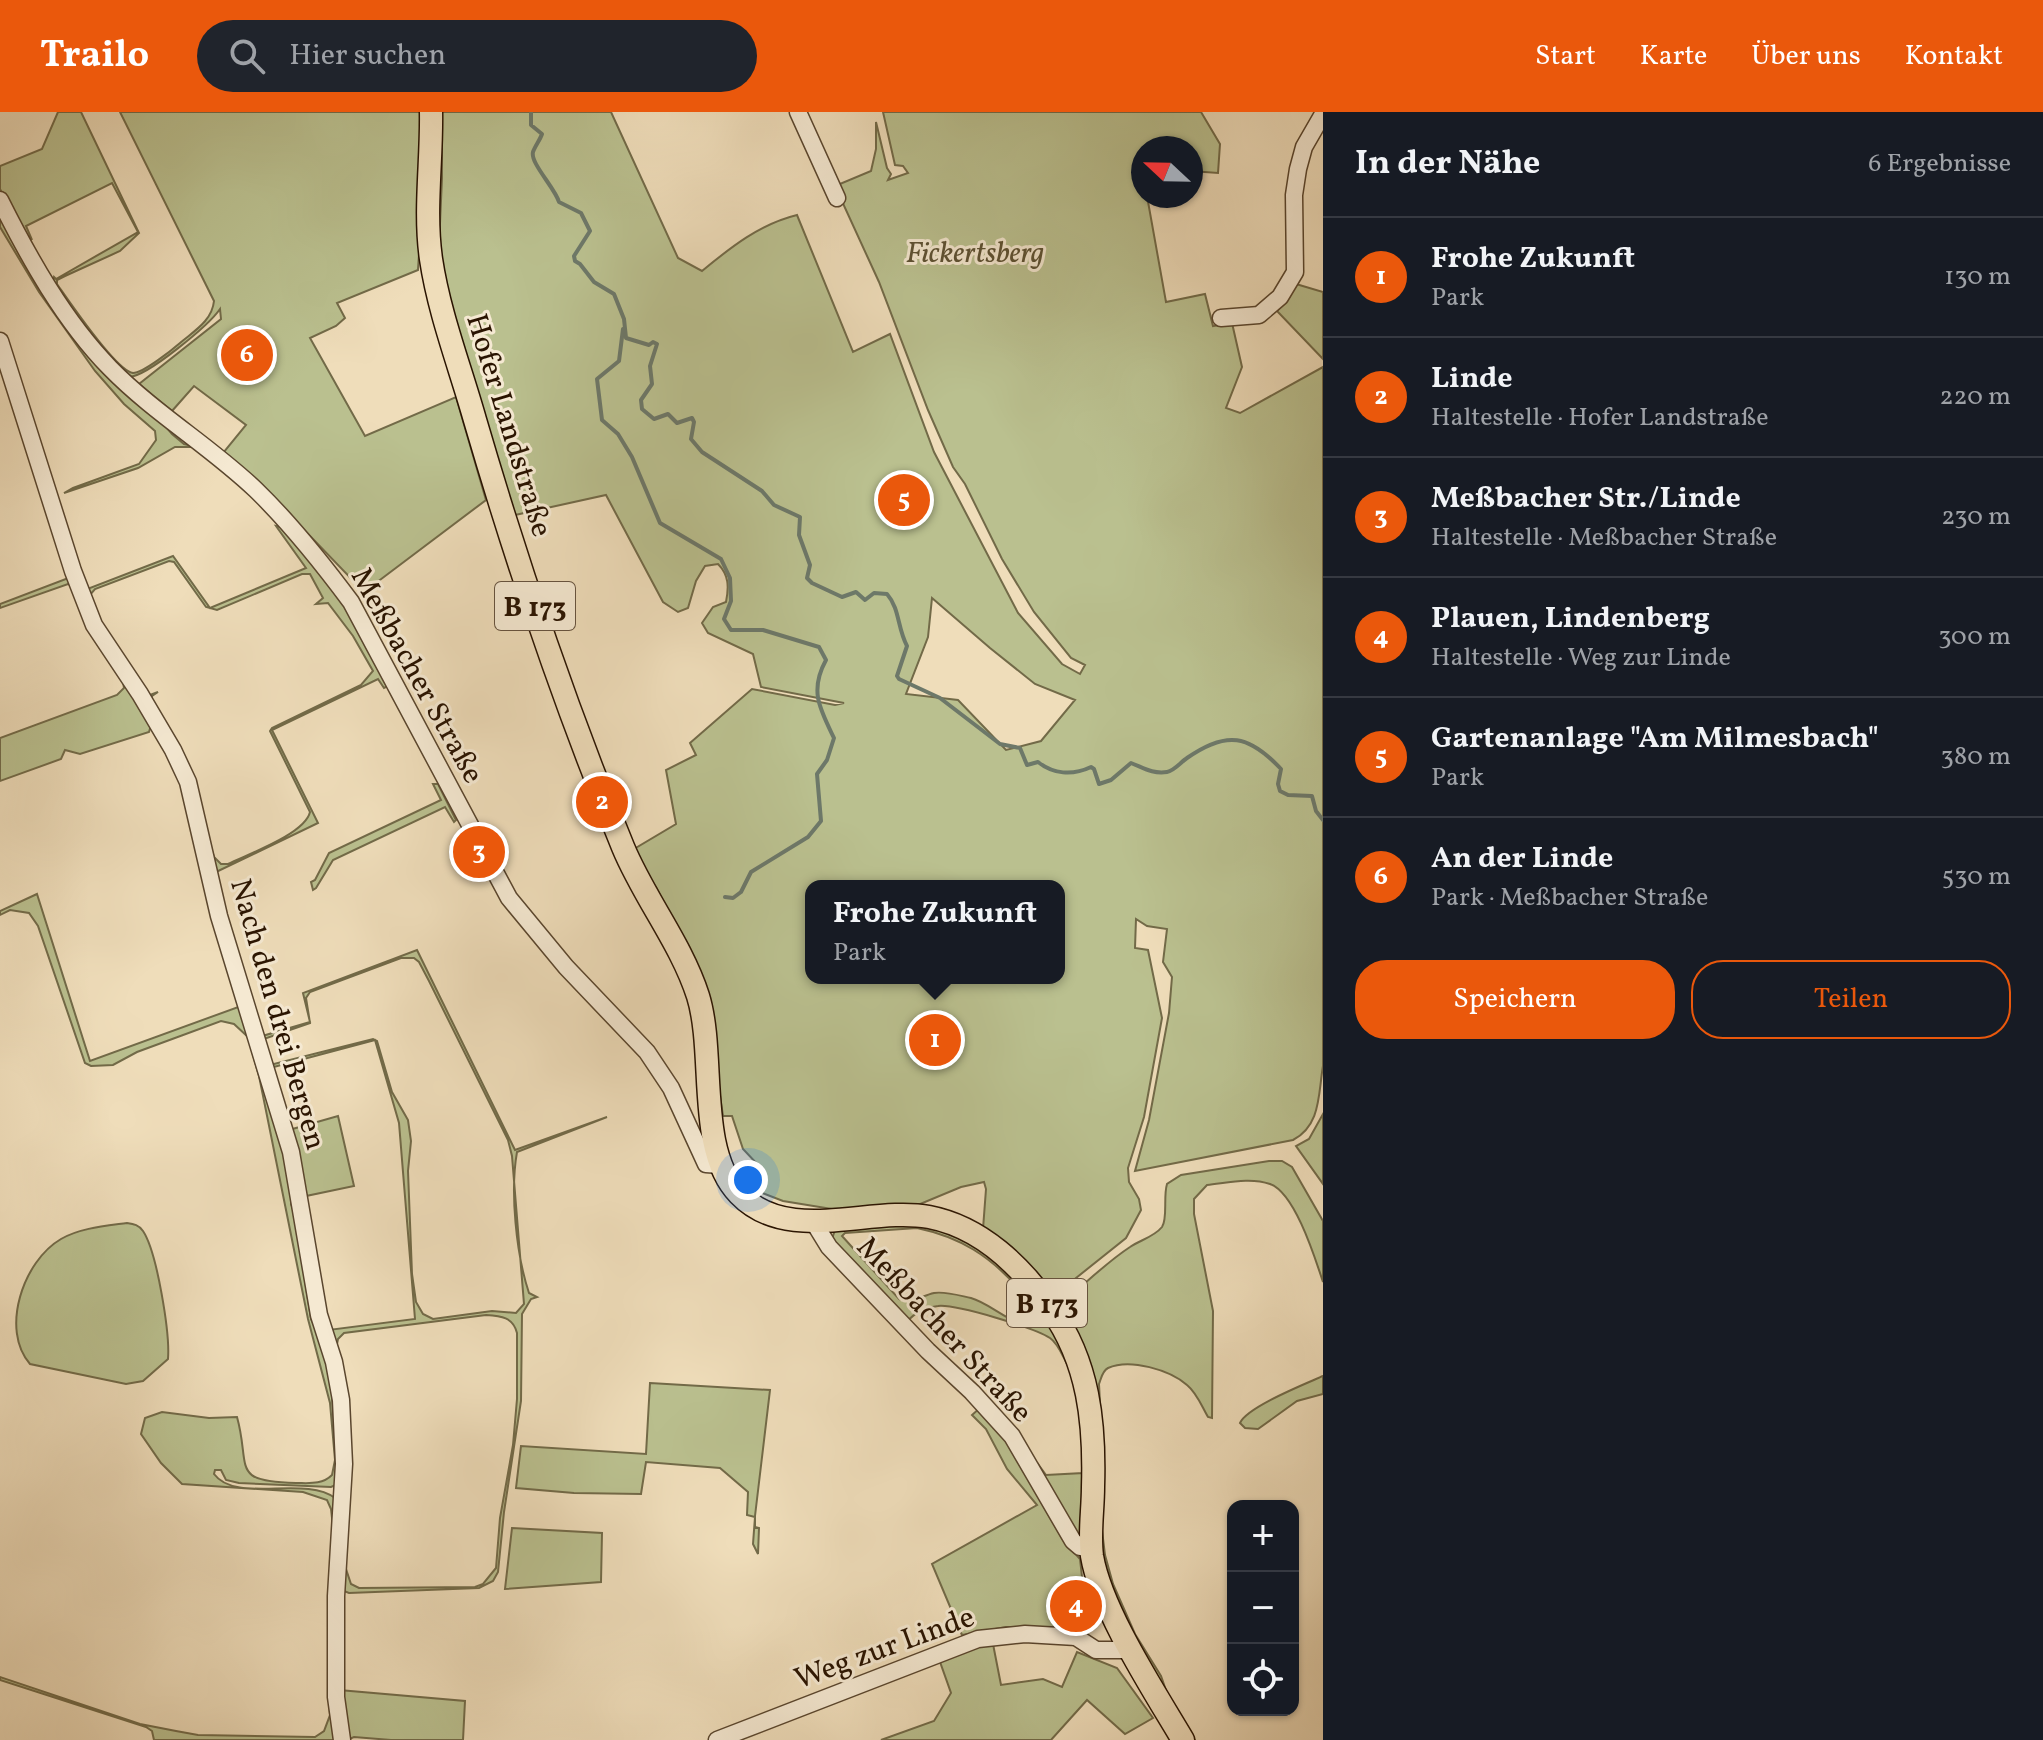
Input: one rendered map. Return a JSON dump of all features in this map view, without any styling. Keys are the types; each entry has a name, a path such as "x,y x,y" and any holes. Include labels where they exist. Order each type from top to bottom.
{"main road":[{"name":"Hofer Landstraße","path":"431,112 428,235 438,292 498,497 573,716 625,853 692,978 707,1047 711,1118 720,1165 727,1180 744,1200 778,1216 813,1221 912,1216 950,1223 992,1245 1034,1287 1064,1329 1086,1384 1094,1445 1091,1549 1102,1591 1183,1740"}],"street":[{"path":"798,112 837,198"},
{"path":"1221,318 1259,315 1280,297 1295,272 1294,195 1298,169 1304,147 1323,114"},
{"name":"Meßbacher Straße","path":"0,200 51,290 110,368 161,415 255,490 319,560 351,602 509,898 566,967 647,1052 671,1088 706,1164 720,1165"},
{"name":"Nach den drei Bergen","path":"0,341 73,571 94,625 147,706 188,782 219,916 291,1152 319,1315 334,1362 342,1412 344,1464 336,1596 336,1697 342,1740"},
{"name":"Meßbacher Straße","path":"813,1221 829,1247 1012,1436 1073,1541 1080,1547 1091,1549"},
{"path":"1076,1637 1083,1610 1102,1591"},
{"name":"Weg zur Linde","path":"717,1740 978,1639 1025,1634 1076,1637 1096,1650 1132,1650"}],"green space":[{"path":"58,112 81,112 139,233 120,251 57,280 57,284 116,361 133,373 157,361 196,330 210,314 214,301 120,112 422,112 426,141 418,270 337,303 345,318 336,326 310,338 365,436 456,397 486,500 364,592 260,484 223,453 246,425 194,386 172,411 139,384 221,319 220,309 178,349 150,368 129,377 69,308 53,281 54,277 56,279 138,232 112,183 26,226 32,240 21,229 0,189 0,166 42,149"},
{"name":"Fickertsberg","path":"442,112 611,112 678,258 702,271 758,230 797,215 853,352 890,334 934,452 1018,613 1062,664 1080,674 1085,665 1071,658 1034,612 953,467 879,282 835,186 871,171 876,149 876,122 891,174 888,180 908,173 903,166 895,165 883,112 1201,112 1220,144 1218,173 1203,172 1203,136 1131,136 1131,208 1149,208 1166,302 1205,294 1213,326 1232,323 1242,367 1226,408 1240,413 1323,367 1323,1066 1317,1108 1302,1134 1293,1140 1135,1171 1149,1120 1169,1013 1172,977 1163,962 1167,929 1147,926 1136,919 1135,948 1148,950 1162,1018 1144,1117 1128,1168 1129,1182 1139,1199 1141,1210 1126,1238 1061,1290 1044,1290 983,1229 984,1182 961,1187 913,1207 838,1210 783,1201 747,1187 759,1166 743,1149 732,1116 723,1116 708,1015 696,966 656,887 629,852 676,824 666,770 696,755 690,743 752,689 835,705 844,703 761,687 753,654 708,633 702,623 713,607 726,602 727,597 726,577 718,564 705,566 696,581 688,608 678,612 663,602 606,495 515,515 443,292 439,246","holes":["932,598 1035,684 1075,700 1041,741 1006,750 958,700 906,694 928,637"]},
{"path":"0,209 40,278 172,434 184,444 197,447 175,447 138,468 64,493 139,464 156,440 155,431 124,404 95,371 39,292 0,227"},
{"path":"1296,284 1323,292 1323,359 1277,311"},
{"path":"62,526 74,560 78,561 85,590 173,556 210,608 306,568 276,526 281,527 359,619 362,639 372,649 390,685 384,688 378,679 272,730 318,823 214,873 190,780 168,733 139,687 150,695 158,692 151,701 189,768 214,857 221,864 228,864 261,849 298,828 310,812 270,731 361,685 373,671 353,636 328,603 316,604 323,598 310,574 302,574 217,610 206,607 174,562 169,561 95,589 89,596 92,607 134,680 110,644 91,606 75,567"},
{"path":"71,577 151,725 149,732 80,754 65,750 61,759 0,781 0,738 117,695 124,688 71,585 0,608 0,604"},
{"path":"433,784 438,784 456,820 454,822 445,807 333,860 313,890 311,882 329,853 441,800"},
{"path":"37,894 90,1061 241,1006 295,1183 291,1204 311,1319 332,1364 338,1484 331,1487 239,1483 226,1480 221,1470 215,1470 214,1474 224,1483 250,1488 182,1484 161,1463 141,1434 145,1418 162,1412 209,1418 237,1417 244,1460 252,1475 275,1482 306,1483 320,1482 332,1475 335,1460 330,1403 308,1319 259,1076 248,1037 234,1024 221,1021 137,1052 113,1065 91,1066 85,1063 38,926 29,913 10,910 0,915 0,911"},
{"path":"417,950 515,1150 607,1117 517,1152 514,1183 508,1140 419,962 414,958 401,958 310,992 306,998 310,1020 303,993"},
{"path":"310,1022 264,1039 259,1037"},
{"path":"375,1040 392,1092 408,1120 411,1141 408,1171 412,1274 416,1302 423,1314 433,1319 492,1311 516,1313 524,1304 520,1257 529,1293 537,1297 531,1299 522,1314 521,1401 498,1572 493,1581 479,1588 344,1591 328,1330 415,1319 399,1123","holes":["486,1315 509,1321 517,1333 513,1445 500,1518 496,1568 483,1584 475,1587 359,1588 351,1584 344,1563 351,1438 348,1405 336,1349 338,1339 344,1333"]},
{"path":"375,1040 270,1068 269,1063"},
{"path":"1323,1114 1323,1184 1296,1146 1309,1139"},
{"path":"338,1116 354,1186 306,1196 289,1130"},
{"path":"1282,1161 1292,1167 1323,1221 1323,1282 1303,1227 1279,1190 1270,1184 1255,1181 1207,1185 1194,1199 1194,1214 1213,1311 1212,1418 1208,1417 1187,1385 1160,1370 1138,1365 1117,1365 1106,1369 1099,1384 1103,1462 1101,1522 1105,1555 1113,1584 1135,1634 1195,1740 1190,1740 1135,1647 1102,1570 1097,1530 1098,1420 1088,1375 1061,1311 1065,1300 1105,1266 1162,1227 1167,1184 1181,1175"},
{"path":"514,1183 520,1257 516,1222"},
{"path":"127,1223 141,1229 153,1256 165,1313 168,1359 143,1381 126,1384 30,1364 21,1350 17,1315 20,1297 36,1263 48,1249 68,1235"},
{"path":"904,1223 945,1228 992,1255 1045,1313 1069,1356 1087,1432 1081,1539 1035,1469 1038,1464 1046,1475 1083,1473 1082,1429 1075,1385 1054,1342 1013,1323 947,1306 925,1309 906,1322 831,1242 836,1227","holes":["917,1228 961,1243 997,1267 1034,1308 1042,1320 1040,1325 1013,1321 979,1301 953,1294 899,1299 842,1236 845,1233"]},
{"path":"1323,1376 1323,1394 1297,1401 1258,1429 1245,1428 1240,1423 1265,1403"},
{"path":"650,1383 770,1390 755,1517 747,1515 748,1492 720,1468 646,1462 641,1494 516,1488 521,1446 646,1454"},
{"path":"981,1407 992,1416 1063,1540 1080,1559 1082,1577 1079,1590 1064,1626 1006,1627 962,1635 932,1564 1037,1505 1007,1469 986,1429 972,1415"},
{"path":"258,1489 307,1489 335,1498 335,1740 154,1740 152,1731 146,1727 0,1680 0,1677 140,1724 198,1735 315,1737 324,1731 330,1715 331,1509 327,1500 303,1492"},
{"path":"755,1517 755,1527 759,1528 758,1554 753,1544"},
{"path":"512,1528 602,1533 601,1582 505,1589"},
{"path":"993,1644 1001,1685 1043,1679 1062,1687 1077,1652 1117,1668 1153,1718 1125,1734 1087,1700 1051,1740 881,1740 934,1721 951,1693 939,1659 965,1649"},
{"path":"339,1690 465,1701 463,1740 354,1737 347,1740"}],"waterway":[{"path":"531,112 531,125 542,134 533,152 535,162 559,202 581,213 590,231 574,256 575,261 594,282 614,294 624,319 626,338 649,345 653,342 657,344 650,366 652,384 641,400 642,409 654,419 668,414 677,423 692,418 691,439 702,452 762,491 774,505 800,517 799,535 810,565 807,578 812,583 842,597 856,592 865,600 874,593 887,594 907,646 897,676 899,679 940,698 1000,744 1020,748 1027,765 1038,762 1063,772 1077,772 1091,767 1099,784 1111,780 1131,763 1152,771 1167,772 1214,743 1226,740 1248,743 1281,769 1280,791 1288,795 1312,796 1316,811 1323,820"},
{"path":"623,329 619,361 597,379 602,420 618,434 632,457 660,523 721,559 730,578 731,601 724,619 731,630 763,630 819,647 826,660 817,691 834,738 827,760 817,774 821,821 808,837 751,872 741,892 733,898 725,897"}],"place":[{"name":"An der Linde","path":"247,355"},
{"name":"Gartenanlage \"Am Milmesbach\"","path":"904,500"},
{"name":"Linde","path":"602,802"},
{"name":"Meßbacher Str./Linde","path":"479,852"},
{"name":"Frohe Zukunft","path":"935,1040"},
{"name":"Plauen, Lindenberg","path":"1076,1606"}]}
